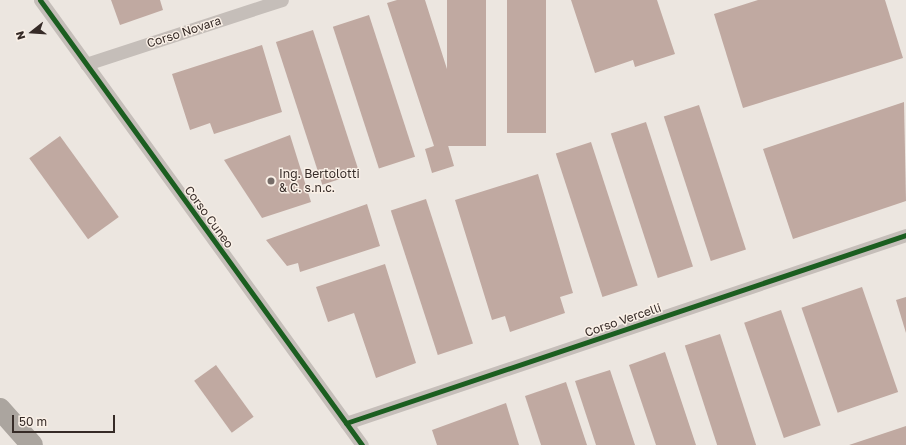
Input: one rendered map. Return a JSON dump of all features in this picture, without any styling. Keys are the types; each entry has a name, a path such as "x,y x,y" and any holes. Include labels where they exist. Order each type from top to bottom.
{"highway":[{"path":"0,409 32,445"}],"street":[{"name":"Corso Cuneo","path":"40,0 362,445"},
{"name":"Corso Novara","path":"86,64 282,0"},
{"name":"Corso Vercelli","path":"346,423 906,235"}],"building":[{"path":"111,0 160,0 163,10 120,25"},
{"path":"397,0 425,0 468,135 447,142 454,166 432,173 425,149 434,146 387,3"},
{"path":"447,0 486,0 486,146 447,146"},
{"path":"507,0 546,0 546,133 507,133"},
{"path":"571,0 657,0 675,54 635,67 633,60 595,73"},
{"path":"758,0 885,0 903,58 743,108 714,14"},
{"path":"369,15 415,157 379,168 333,27"},
{"path":"313,30 359,173 322,185 276,42"},
{"path":"262,45 282,112 214,134 210,123 190,130 172,74"},
{"path":"904,102 906,201 793,239 763,149"},
{"path":"699,105 746,250 711,261 664,116"},
{"path":"646,122 693,267 658,278 611,133"},
{"name":"Ing. Bertolotti & C. s.n.c.","path":"290,135 311,202 262,218 224,160"},
{"path":"60,136 119,217 88,239 29,158"},
{"path":"591,142 638,286 602,297 556,153"},
{"path":"538,174 573,293 560,297 565,313 510,332 505,316 492,320 455,200"},
{"path":"426,199 473,344 438,355 391,210"},
{"path":"367,204 380,246 300,272 298,263 287,266 266,240"},
{"path":"385,264 416,363 376,378 354,313 328,322 316,287"},
{"path":"862,287 898,392 838,413 801,308"},
{"path":"906,297 906,333 896,300"},
{"path":"781,310 821,425 784,438 744,323"},
{"path":"720,334 756,445 717,445 685,345"},
{"path":"665,352 696,445 656,445 629,365"},
{"path":"216,365 254,417 232,433 194,381"},
{"path":"610,370 635,445 596,445 575,381"},
{"path":"566,382 587,445 541,445 525,396"},
{"path":"506,403 519,445 437,445 432,430"},
{"path":"906,426 906,445 849,445"}],"cycle path":[{"path":"40,0 362,445"},
{"path":"346,423 906,235"}],"place":[{"name":"Ing. Bertolotti & C. s.n.c.","path":"271,181"}]}
